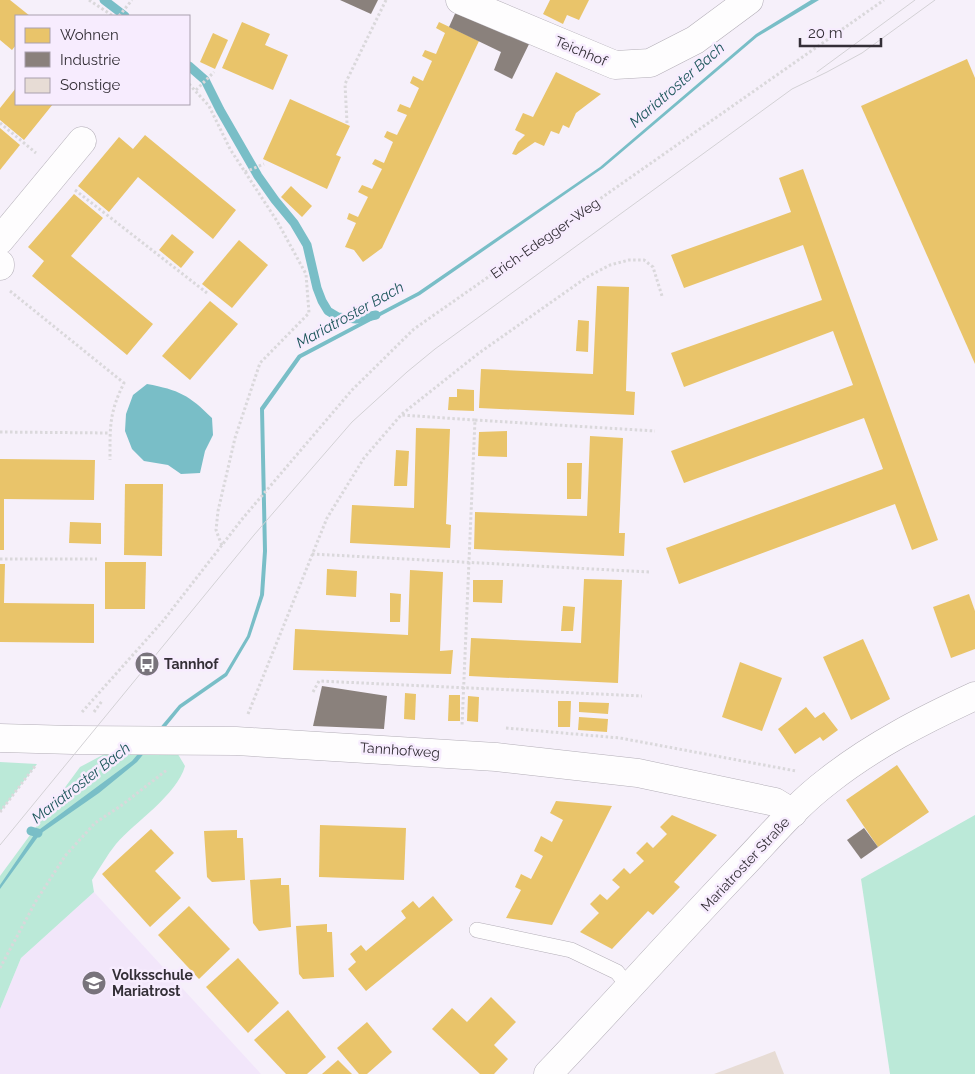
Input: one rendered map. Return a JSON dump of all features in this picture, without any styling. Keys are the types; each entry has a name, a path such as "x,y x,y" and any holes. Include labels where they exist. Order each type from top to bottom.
{"street":[{"name":"Teichhof","path":"460,0 615,65 650,63 695,40 750,0"},
{"path":"0,240 82,141"},
{"name":"Mariatroster Straße","path":"548,1074 630,988 710,899 793,813 827,781 888,739 975,696"},
{"name":"Tannhofweg","path":"0,738 236,741 487,756 638,772 775,802 793,813"}],"lane":[{"path":"477,930 572,950 617,972 630,988"}],"path":[{"path":"89,0 111,15"},
{"path":"120,15 132,0"},
{"path":"347,123 345,84 386,0"},
{"name":"Erich-Edegger-Weg","path":"0,812 56,740 163,621 270,485 352,390 414,329 884,0"},
{"path":"196,90 214,72"},
{"path":"190,85 209,106 230,148 247,171 277,220 306,274 309,313 260,363 235,438 218,511 216,530 222,546"},
{"path":"0,122 56,173 207,293"},
{"path":"247,171 262,165"},
{"path":"236,741 262,682 327,518 364,458 401,415 479,353 587,277 610,265 629,260 644,260 653,267 662,296"},
{"path":"3,273 124,384 116,399 110,418 110,460"},
{"path":"401,415 655,431"},
{"path":"462,726 475,420"},
{"path":"0,432 110,433"},
{"path":"312,554 649,572"},
{"path":"0,559 97,559"},
{"path":"313,692 319,682 642,696"},
{"path":"0,968 36,901 65,856 95,823 122,805 174,764 187,741"}],"shaded area":[{"name":"Volksschule Mariatrost","path":"94,892 261,1074 0,1074 0,1009 21,958"}],"green space":[{"path":"114,749 176,751 185,766 181,777 165,798 113,848 92,880 94,892 21,958 0,1009 0,876 80,767"},
{"path":"0,762 37,764 0,812"},
{"path":"975,815 975,1074 890,1074 861,879"}],"water":[{"name":"Mariatroster Bach","path":"811,0 819,0 757,37 603,168 420,295 301,358 264,410 267,551 264,595 250,637 227,676 181,708 137,762 99,793 40,834 0,889 0,885 36,832 132,761 179,705 225,673 247,636 260,595 263,551 260,408 298,355 418,292 600,167 756,34"},
{"path":"147,384 176,391 197,404 212,418 213,435 205,451 200,473 181,474 168,465 144,461 132,449 125,431 126,414 133,395"}],"building: Wohnen":[{"path":"0,0 10,0 29,15 15,15 15,46 12,50 0,40"},
{"path":"550,0 589,0 579,20 567,15 563,24 543,14"},
{"path":"242,22 270,34 265,45 288,55 273,90 222,68"},
{"path":"439,22 479,41 382,248 363,262 354,250 345,247 356,223 347,219 349,213 358,217 368,197 358,192 362,185 372,189 382,169 372,164 375,159 384,163 393,142 384,137 387,131 397,135 407,115 397,111 400,104 410,108 419,88 410,83 413,76 423,81 432,61 422,56 425,50 436,54 445,33 436,28"},
{"path":"213,33 228,40 215,69 200,62"},
{"path":"967,59 975,78 975,364 861,106"},
{"path":"556,72 601,94 576,113 569,128 563,125 559,134 551,131 544,146 535,142 516,155 512,154 518,142 525,135 515,130 523,113 533,117"},
{"path":"15,89 15,105 52,105 24,140 0,120 0,108"},
{"path":"290,99 350,126 336,155 341,157 327,189 263,159"},
{"path":"0,128 20,145 0,170"},
{"path":"145,135 236,210 213,239 138,177 109,212 78,186 119,137 133,149"},
{"path":"803,169 938,540 912,550 895,504 679,584 666,548 883,469 864,418 684,483 671,451 853,385 833,331 684,387 671,353 822,300 803,245 684,288 671,255 791,212 779,178"},
{"path":"291,186 312,206 302,217 281,197"},
{"path":"74,194 103,218 71,256 153,324 127,355 32,276 44,261 28,247"},
{"path":"172,234 194,252 181,268 159,250"},
{"path":"239,240 268,265 232,308 202,284"},
{"path":"597,286 629,287 626,391 635,392 634,415 479,408 481,369 593,374"},
{"path":"210,301 238,324 190,380 162,356"},
{"path":"578,320 589,321 588,352 576,351"},
{"path":"457,389 474,390 474,411 448,410 449,397 457,397"},
{"path":"416,428 450,429 446,524 451,525 450,548 350,543 352,505 414,508"},
{"path":"507,431 507,457 478,456 479,432"},
{"path":"590,436 623,438 619,533 625,533 624,556 474,549 475,512 587,516"},
{"path":"396,450 409,451 407,486 394,486"},
{"path":"0,459 95,460 94,500 4,499 4,550 0,550"},
{"path":"567,463 582,463 581,499 567,499"},
{"path":"125,484 163,484 162,556 124,555"},
{"path":"70,522 101,523 101,544 69,543"},
{"path":"105,562 146,562 145,609 105,609"},
{"path":"0,564 5,564 4,603 94,604 94,643 0,642"},
{"path":"327,569 357,571 356,597 326,595"},
{"path":"410,570 443,572 440,651 453,650 451,674 293,670 295,629 408,635"},
{"path":"584,579 622,580 618,683 469,676 471,638 581,643"},
{"path":"473,580 503,580 502,603 473,602"},
{"path":"390,593 401,594 400,622 390,622"},
{"path":"969,594 975,611 975,649 951,658 933,607"},
{"path":"563,606 575,607 573,631 561,631"},
{"path":"863,639 890,699 851,720 823,657"},
{"path":"740,662 782,678 762,731 722,717"},
{"path":"405,693 416,694 415,720 404,719"},
{"path":"449,695 460,695 460,721 448,721"},
{"path":"468,696 479,697 478,722 467,721"},
{"path":"558,701 571,701 570,727 558,727"},
{"path":"579,702 609,703 608,714 579,712"},
{"path":"806,707 815,718 824,712 838,730 823,741 820,737 795,754 778,729"},
{"path":"579,717 608,719 607,732 578,730"},
{"path":"897,765 929,812 878,847 846,800"},
{"path":"556,801 612,806 552,925 506,918 521,890 515,887 521,874 531,879 543,856 534,851 541,836 552,842 563,820 550,813"},
{"path":"672,815 717,835 674,882 680,887 653,915 648,911 612,949 580,932 599,913 590,904 600,894 607,900 620,887 612,880 624,868 630,874 644,861 636,853 647,842 653,848 667,834 660,827"},
{"path":"320,825 406,828 404,880 319,877"},
{"path":"151,829 174,853 155,871 181,898 150,927 102,874"},
{"path":"237,830 237,838 243,838 245,880 212,882 207,877 204,831"},
{"path":"281,878 281,885 289,885 291,927 259,931 253,923 250,880"},
{"path":"433,896 453,920 366,991 348,969 356,962 350,954 361,945 366,951 406,918 401,911 413,901 419,908"},
{"path":"189,906 230,949 199,979 158,935"},
{"path":"327,924 327,932 332,932 334,977 303,979 299,974 296,926"},
{"path":"238,958 279,1003 248,1033 206,987"},
{"path":"491,997 516,1022 494,1045 508,1059 494,1074 480,1074 432,1029 452,1008 467,1022"},
{"path":"288,1010 326,1057 307,1074 286,1074 254,1040"},
{"path":"367,1022 392,1052 367,1074 359,1074 337,1048"},
{"path":"338,1060 352,1074 322,1074"}],"building: Industrie":[{"path":"340,0 378,0 371,14"},
{"path":"458,7 530,42 512,79 494,70 501,52 449,27"},
{"path":"322,686 387,696 384,729 313,726"},
{"path":"864,828 878,847 861,859 847,840"}],"building: Sonstige":[{"path":"775,1051 784,1074 714,1074"}],"waterway":[{"path":"104,0 124,15"},
{"path":"190,67 205,80 258,176 294,223 307,245 317,288 328,311 338,317 356,319 376,315"},
{"name":"Mariatroster Bach","path":"31,831 38,833"}],"tram line":[{"path":"817,72 915,0"},
{"path":"0,845 254,535 352,422 407,372 435,349 792,89 862,53 935,0"}],"place":[{"name":"Tannhof","path":"147,664"},
{"name":"Volksschule Mariatrost","path":"94,983"}]}
